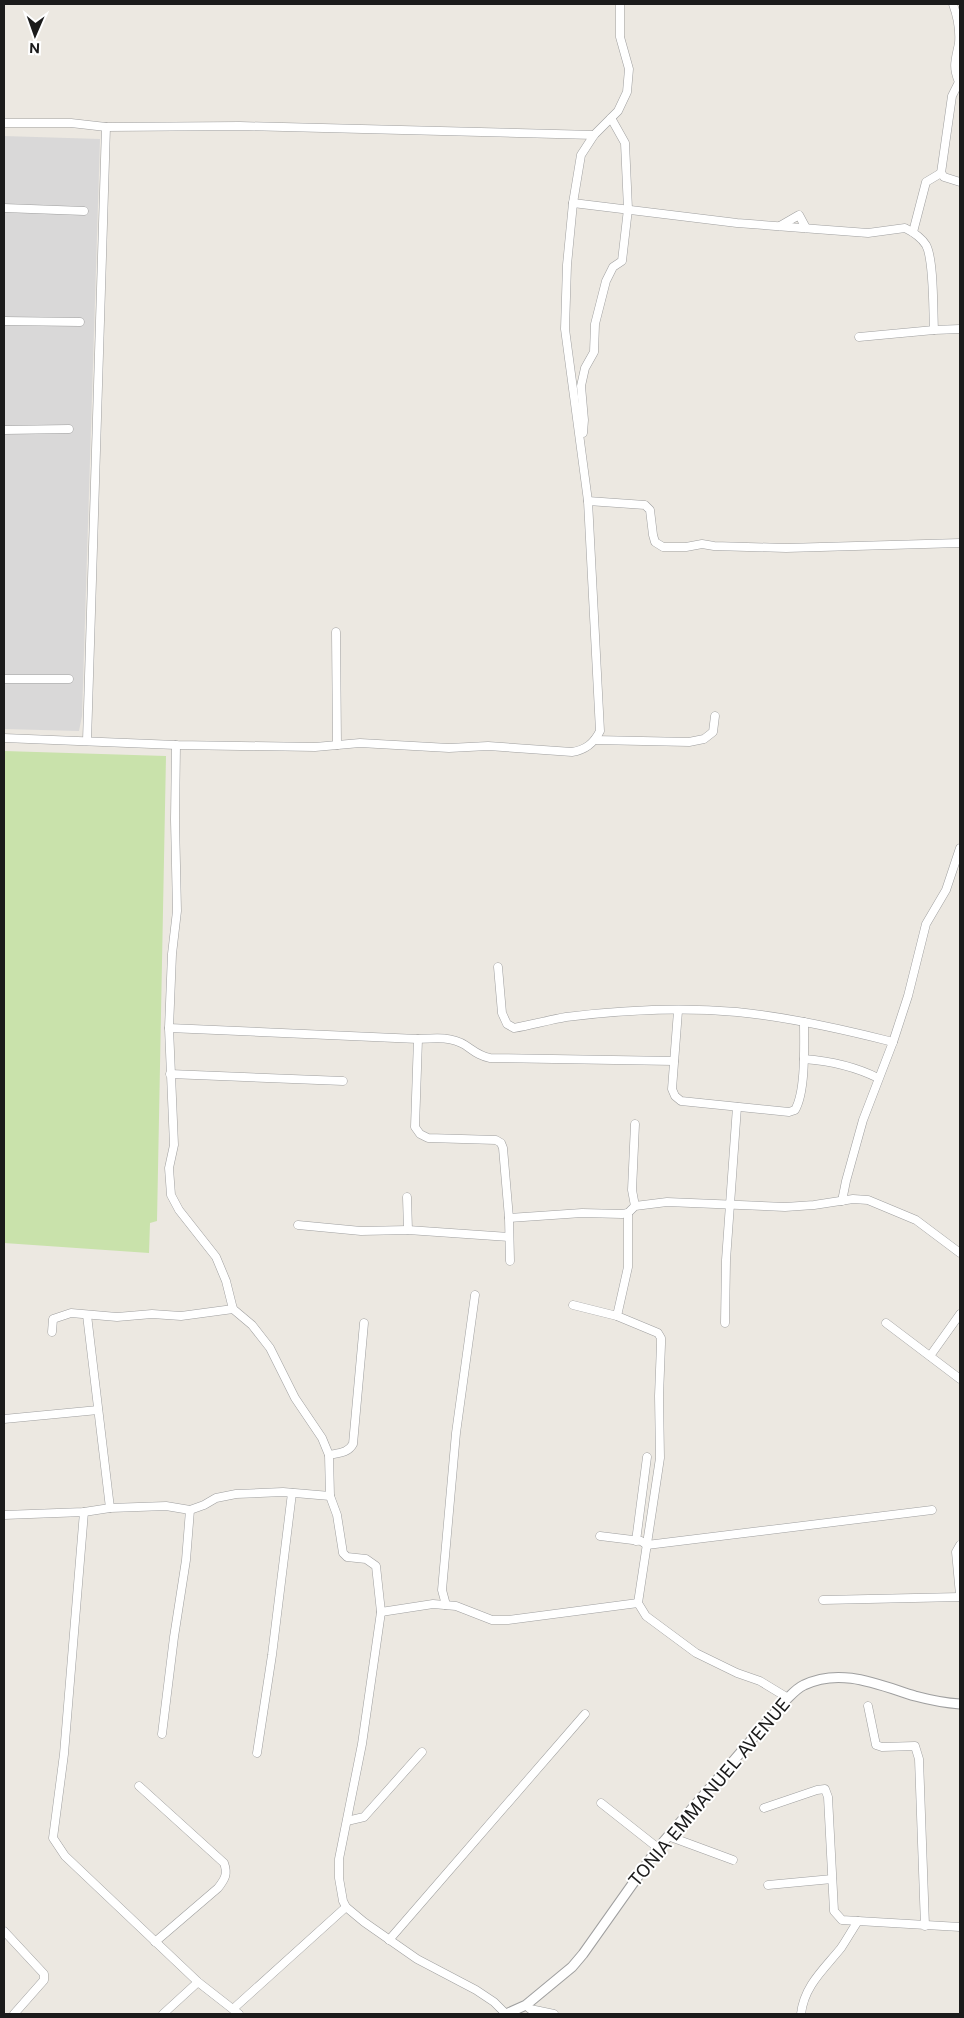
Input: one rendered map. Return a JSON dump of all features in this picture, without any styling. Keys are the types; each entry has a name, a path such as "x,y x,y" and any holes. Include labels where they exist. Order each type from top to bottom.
{"street":[{"path":"4,738 176,745 315,747 360,743 458,748 488,746 572,752 582,751 595,740 600,731 588,501 565,329 567,265 573,202 581,155 594,135 618,111 627,92 629,69 620,37 620,4"},
{"path":"941,173 952,96 960,81 956,72 954,57 959,43 957,15 953,4"},
{"path":"581,445 584,420 581,386 585,368 594,352 595,324 606,281 613,266 622,261 628,209 625,142 611,118"},
{"path":"4,123 71,122 106,127 240,126 594,135"},
{"path":"88,741 106,127"},
{"path":"941,173 944,177 960,182"},
{"path":"913,232 926,182 941,173"},
{"path":"573,202 737,223 868,233 905,228 913,232 927,246 930,259 934,330"},
{"path":"4,208 84,210"},
{"path":"780,226 799,215 806,228"},
{"path":"4,321 80,322"},
{"path":"859,337 934,330 960,330"},
{"path":"4,430 69,429"},
{"path":"588,501 645,505 649,507 653,536 655,542 662,547 686,547 702,544 786,548 960,542"},
{"path":"336,632 337,745"},
{"path":"4,679 69,679"},
{"path":"595,740 689,742 704,739 713,732 715,716"},
{"path":"176,745 176,911 169,1028 174,1145 169,1168 171,1195 179,1210 216,1257 226,1281 233,1309 252,1324 270,1348 295,1398 322,1438 329,1454 330,1496 337,1515 343,1553 347,1557 366,1559 376,1566 378,1575 381,1612 366,1719 339,1859 340,1894 346,1907 389,1940 417,1959 476,1990 494,2002 506,2014"},
{"path":"842,1201 863,1120 893,1042 918,961 926,924 946,890 960,848"},
{"path":"498,967 502,1013 507,1024 514,1028 564,1018 653,1011 735,1012 804,1022 893,1042"},
{"path":"678,1011 672,1089 674,1096 681,1101 789,1112 795,1110 799,1103 804,1059 804,1022"},
{"path":"169,1028 451,1039 466,1045 480,1056 490,1058 674,1061"},
{"path":"418,1039 415,1127 420,1134 428,1138 496,1140 501,1143 509,1218 510,1261"},
{"path":"804,1059 826,1061 858,1068 878,1078"},
{"path":"170,1074 343,1081"},
{"path":"725,1323 726,1260 737,1107"},
{"path":"635,1124 632,1190 635,1206"},
{"path":"407,1197 408,1230"},
{"path":"509,1218 628,1213 635,1206 667,1202 785,1207 868,1200 916,1220 960,1253"},
{"path":"617,1316 628,1266 628,1213"},
{"path":"298,1225 361,1232 408,1230 509,1236"},
{"path":"446,1605 442,1590 456,1433 475,1295"},
{"path":"573,1305 617,1316 658,1333 661,1338 659,1396 660,1458 638,1603 646,1616 696,1653 737,1673 760,1681 788,1698"},
{"path":"52,1332 51,1322 56,1317 71,1313 116,1317 152,1314 181,1316 233,1309"},
{"path":"930,1356 960,1314"},
{"path":"87,1315 110,1508"},
{"path":"329,1454 346,1452 350,1450 353,1444 364,1323"},
{"path":"886,1323 960,1379"},
{"path":"4,1419 98,1410"},
{"path":"636,1541 647,1457"},
{"path":"4,1515 166,1506 190,1510 216,1498 236,1494 292,1493 330,1496"},
{"path":"257,1753 272,1655 292,1493"},
{"path":"162,1734 186,1560 190,1510"},
{"path":"600,1536 647,1544 932,1510"},
{"path":"84,1512 64,1754 53,1838 65,1856 198,1982 236,2012 346,1907"},
{"path":"823,1600 960,1596 956,1552 960,1544"},
{"path":"381,1612 432,1604 456,1606 492,1620 498,1620 638,1603"},
{"name":"TONIA EMMANUEL AVENUE","path":"506,2014 526,2005 572,1967 658,1848 788,1698 802,1686 814,1681 834,1678 859,1678 915,1696 960,1704"},
{"path":"868,1706 876,1745 882,1747 914,1746 919,1759 925,1926"},
{"path":"389,1940 585,1714"},
{"path":"347,1821 364,1817 422,1752"},
{"path":"139,1786 224,1863 226,1869 225,1879 218,1888 156,1942"},
{"path":"764,1808 816,1790 825,1789 828,1797 834,1911 842,1920 960,1927"},
{"path":"601,1803 658,1848"},
{"path":"668,1836 732,1860"},
{"path":"768,1885 832,1879"},
{"path":"801,2014 804,1998 814,1979 841,1947 858,1921"},
{"path":"4,1931 42,1971 45,1977 14,2014"},
{"path":"163,2014 198,1982"},
{"path":"526,2005 530,2009 554,2014"}],"shaded area":[{"path":"4,136 100,139 82,716 79,731 4,729"}],"green space":[{"path":"4,751 166,756 157,1221 150,1223 149,1253 4,1243"}]}
